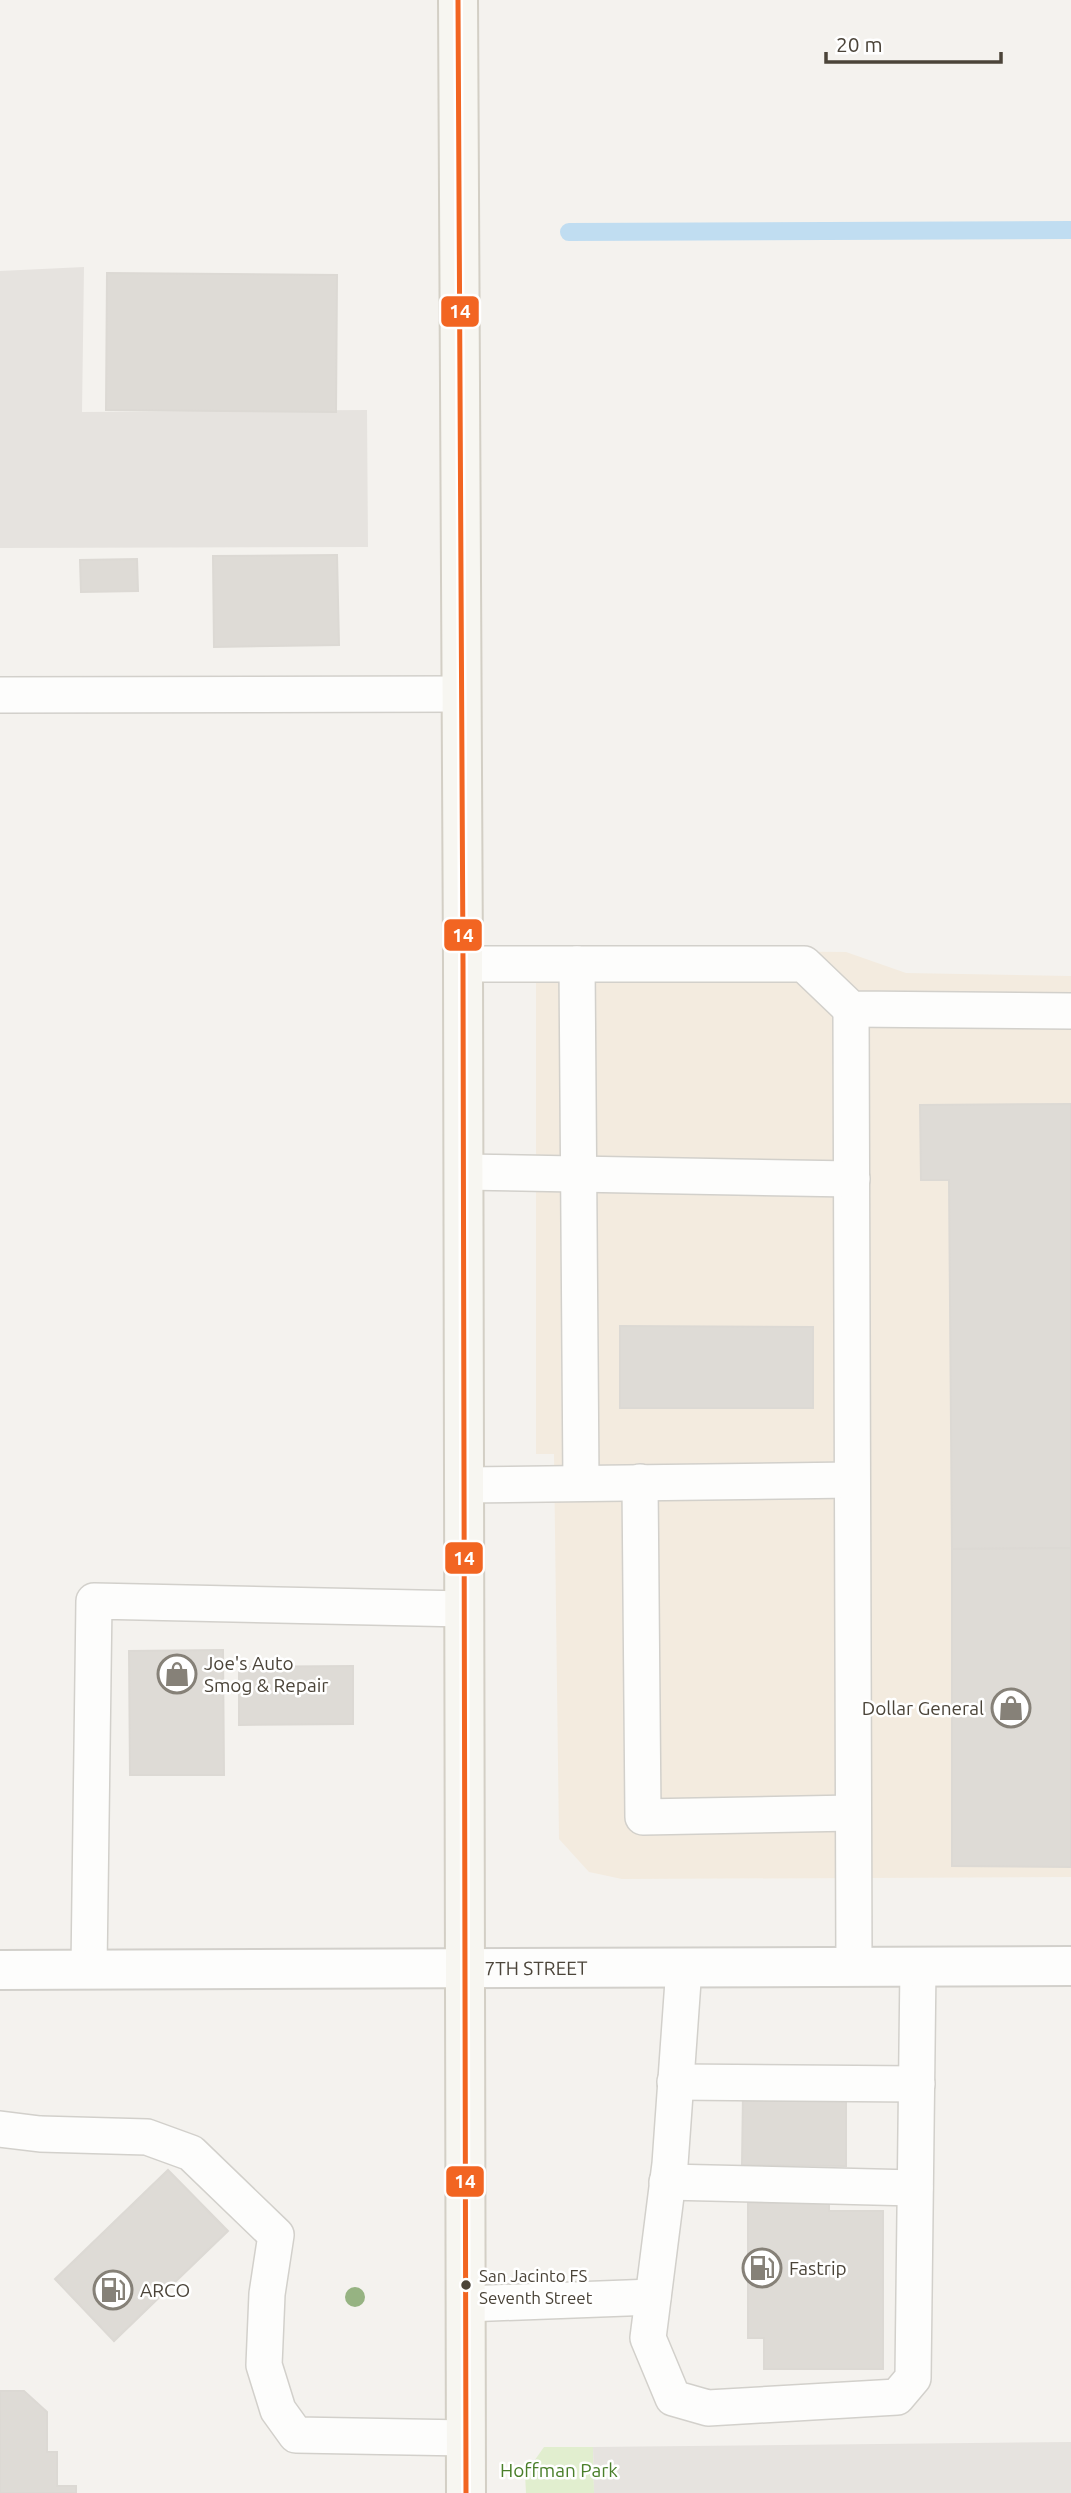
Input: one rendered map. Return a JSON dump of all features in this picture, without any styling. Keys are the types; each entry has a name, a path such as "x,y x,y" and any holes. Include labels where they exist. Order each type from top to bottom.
{"main road":[{"path":"458,0 465,1485 466,2493"}],"street":[{"name":"7TH STREET","path":"0,1970 1071,1966"}],"lane":[{"path":"0,695 461,694"},
{"path":"463,964 804,964 851,1009 1071,1011"},
{"path":"577,964 581,1483"},
{"path":"851,1009 854,1966"},
{"path":"463,1171 852,1179"},
{"path":"465,1485 852,1480"},
{"path":"640,1482 643,1817 853,1813"},
{"path":"89,1969 94,1601 465,1609"},
{"path":"684,1967 667,2182 648,2338 673,2398 708,2408 897,2397 913,2378 918,1966"},
{"path":"675,2082 917,2084"},
{"path":"0,2129 40,2134 147,2137 191,2153 276,2235 267,2294 264,2365 278,2410 296,2435 466,2438"},
{"path":"667,2182 915,2188"},
{"path":"466,2304 653,2297"}],"shaded area":[{"path":"84,267 82,412 367,410 368,547 0,548 0,271"},
{"path":"536,949 846,952 906,973 1071,976 1071,1877 622,1879 589,1872 559,1839 554,1454 536,1454"},
{"path":"1071,2442 1071,2493 594,2493 593,2447"}],"green space":[{"name":"Hoffman Park","path":"544,2447 593,2447 594,2493 526,2493 525,2474"}],"building":[{"path":"107,273 337,275 336,412 106,410"},
{"path":"337,555 339,645 214,647 213,556"},
{"path":"137,559 138,591 81,592 80,560"},
{"path":"1071,1104 1071,1548 952,1549 949,1180 921,1180 920,1105"},
{"path":"620,1326 813,1327 813,1408 620,1408"},
{"name":"Dollar General","path":"1071,1548 1071,1867 952,1866 952,1549"},
{"path":"223,1650 224,1775 130,1775 129,1651"},
{"path":"353,1666 353,1724 239,1725 239,1667"},
{"path":"743,2094 846,2095 846,2166 742,2165"},
{"path":"168,2170 228,2231 114,2341 55,2279"},
{"path":"748,2203 829,2203 829,2211 883,2211 883,2369 764,2369 764,2338 748,2338"},
{"path":"0,2391 24,2391 47,2412 47,2452 57,2452 57,2486 76,2486 76,2493 0,2493"}],"waterway":[{"path":"569,232 1071,230"}],"transit line":[{"name":"14","path":"458,0 466,2493"}],"place":[{"name":"Joe's Auto Smog & Repair","path":"177,1674"},
{"name":"Dollar General","path":"1011,1708"},
{"name":"Fastrip","path":"762,2268"},
{"name":"San Jacinto FS Seventh Street","path":"466,2285"},
{"name":"ARCO","path":"113,2290"}]}
